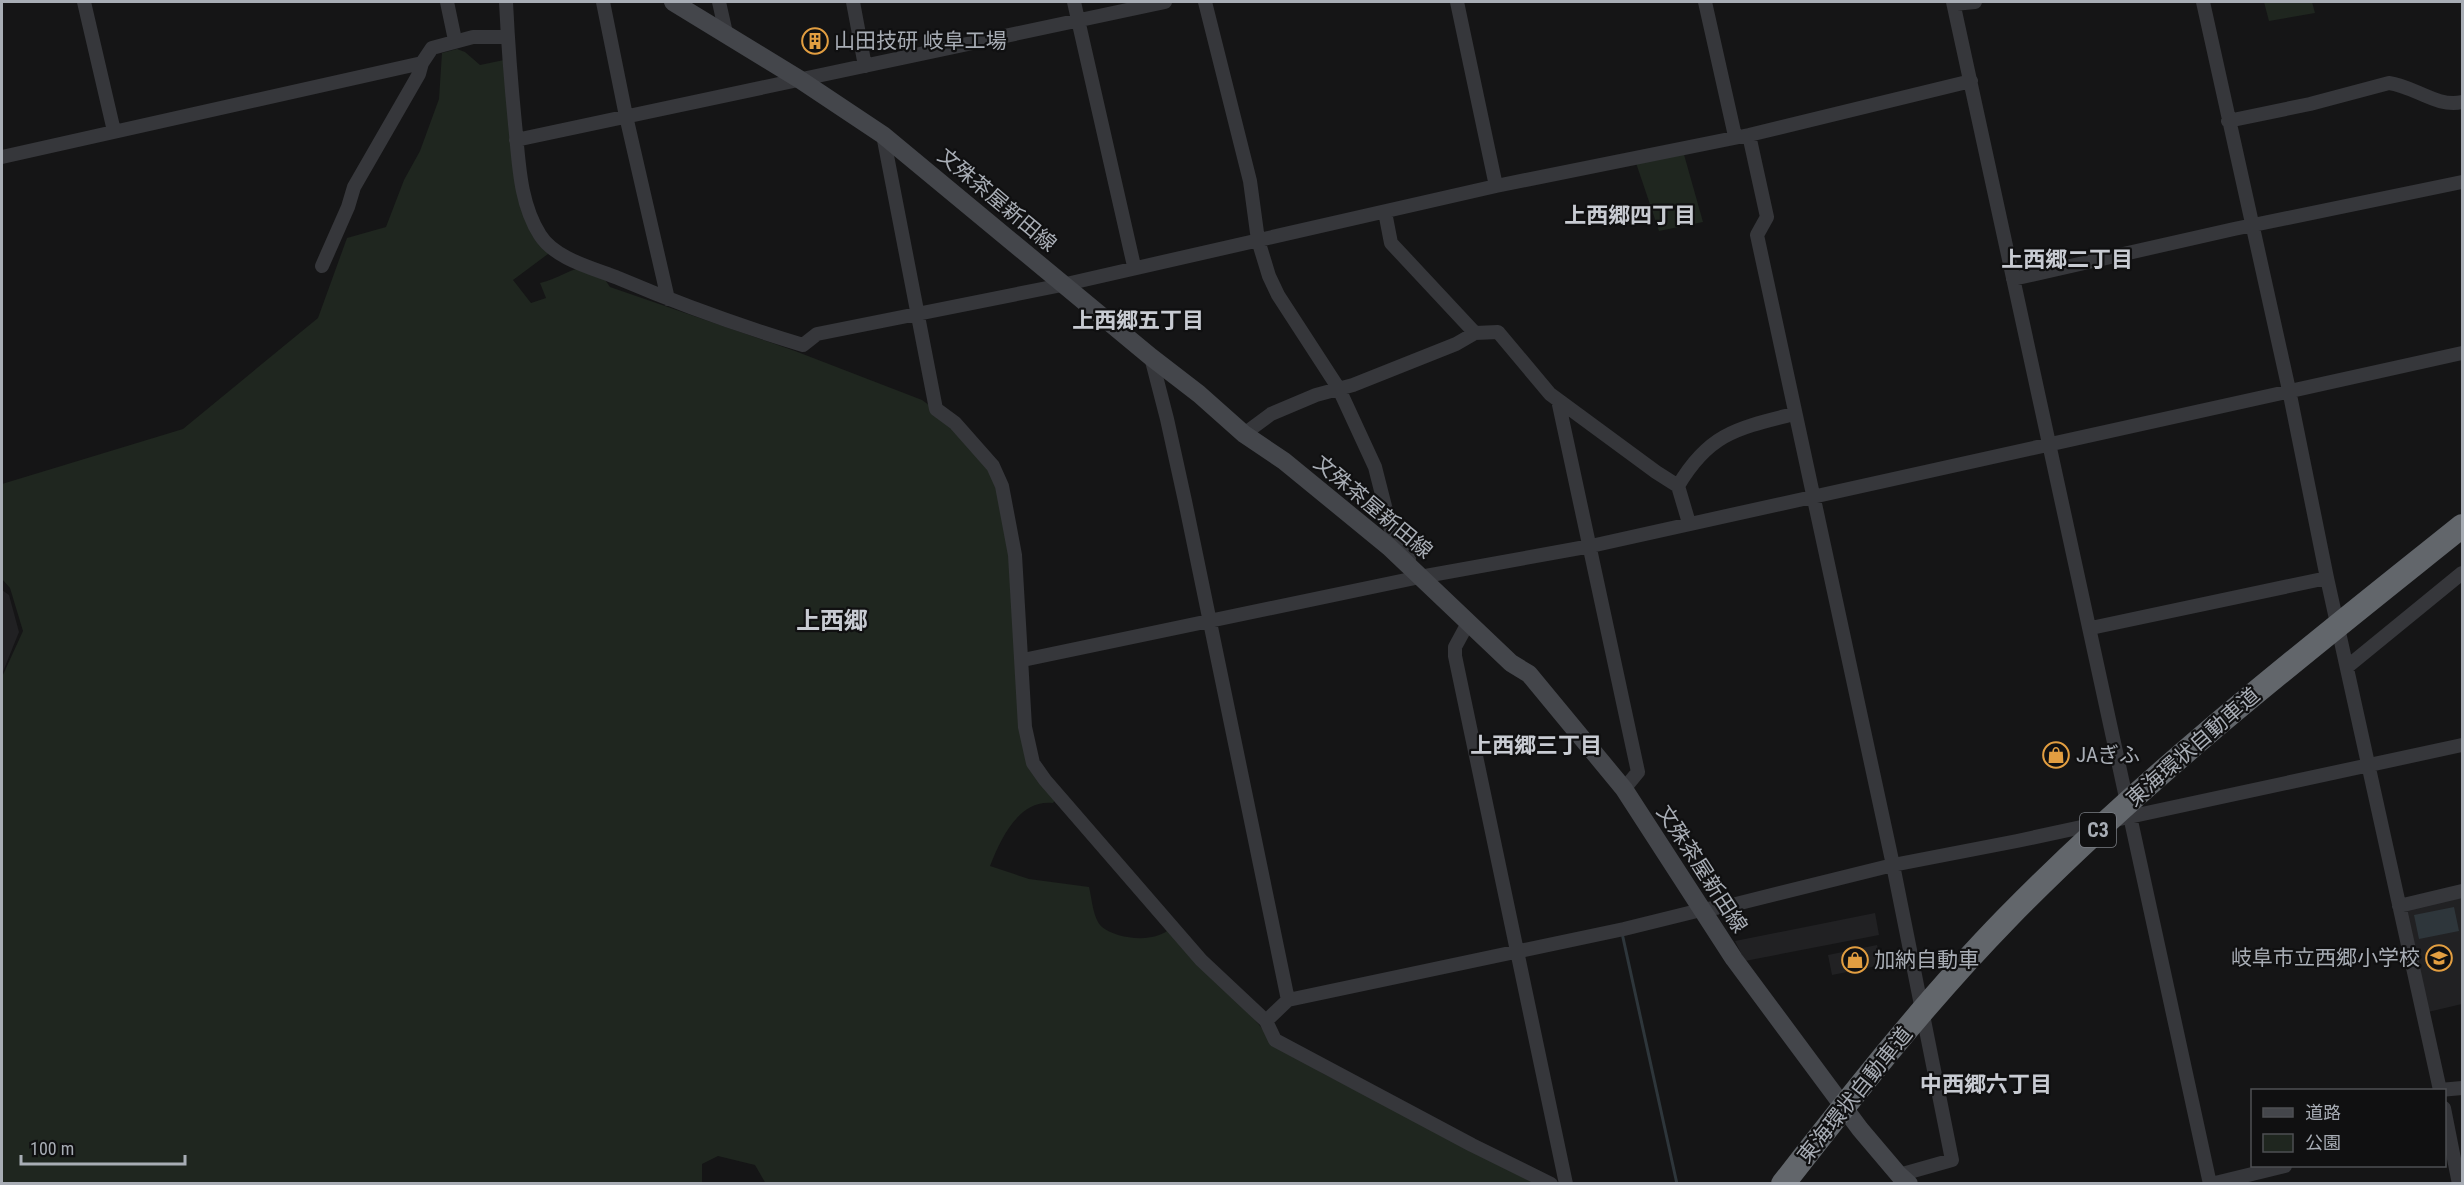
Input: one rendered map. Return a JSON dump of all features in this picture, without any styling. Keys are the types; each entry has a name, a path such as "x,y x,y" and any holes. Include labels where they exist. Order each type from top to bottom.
{"highway":[{"name":"東海環状自動車道","path":"1783,1184 1860,1086 1936,996 2006,919 2089,838 2292,662 2463,526"}],"main road":[{"name":"文殊茶屋新田線","path":"673,2 799,79 883,135 1062,285 1199,394 1244,434 1296,471 1389,547 1511,663 1529,674 1624,789 1734,959 1840,1102 1904,1179"}],"street":[{"path":"84,2 114,131"},
{"path":"447,2 455,40"},
{"path":"506,2 518,164 528,212 546,244 572,259 668,299 753,330 803,345 817,334 1062,285 1496,186 1742,135 1971,81"},
{"path":"603,2 626,116 668,299"},
{"path":"719,2 726,33"},
{"path":"853,2 865,66"},
{"path":"1074,2 1134,267"},
{"path":"516,140 1165,2"},
{"path":"1205,2 1250,181 1258,240 1269,276 1278,296 1338,389 1375,467 1391,530 1420,576"},
{"path":"1457,2 1496,186"},
{"path":"1705,2 1767,217 1756,235 1893,865 1952,1160 1904,1179"},
{"path":"1975,2 1953,3 2048,443 2091,628 2129,816 2210,1184 2281,1167"},
{"path":"2203,2 2440,1089"},
{"path":"322,266 348,207 354,187 432,48 473,37 507,37"},
{"path":"2,157 422,63"},
{"path":"2228,121 2310,104 2389,83 2402,84 2450,105 2463,102"},
{"path":"883,135 936,409 955,423 993,466 1002,486 1015,555 1023,660 1025,727 1033,763 1045,780 1201,960 1266,1021 1275,1040 1472,1145 1551,1184"},
{"path":"2013,279 2463,182"},
{"path":"1385,212 1391,243 1475,333"},
{"path":"1244,434 1271,414 1316,395 1353,385 1456,344 1475,333 1498,332 1550,394 1648,467 1678,486 1689,523"},
{"path":"1023,660 1420,576 1591,546 2048,443 2463,353"},
{"path":"1151,357 1167,419 1211,621 1288,1000"},
{"path":"1558,400 1638,772 1624,789"},
{"path":"1678,486 1689,468 1715,440 1751,425 1794,414"},
{"path":"2347,667 2463,573"},
{"path":"2091,628 2327,578"},
{"path":"1468,623 1455,647 1455,656 1566,1184"},
{"path":"1266,1021 1288,1000 1728,906 1893,865 2463,745"},
{"path":"2399,906 2463,891"},
{"path":"2446,1089 2463,1088"},
{"path":"2447,1126 2459,1184"}],"shaded area":[{"path":"2,590 9,595 19,632 2,674"},
{"name":"岐阜市立西郷小学校","path":"2462,896 2462,1004 2428,1012 2405,912 2408,908"},
{"path":"2454,907 2459,931 2419,939 2414,915"},
{"path":"1875,913 1879,935 1745,961 1735,941"},
{"name":"加納自動車","path":"1877,945 1882,965 1832,975 1828,955"}],"green space":[{"path":"2264,2 2312,2 2315,13 2269,21"},
{"path":"457,49 465,52 480,65 504,60 522,204 552,251 513,280 531,303 546,298 540,283 577,269 593,270 602,276 610,287 795,351 922,400 968,433 1011,505 1026,740 1060,794 1053,803 1041,803 1030,807 1013,822 990,866 1029,879 1089,887 1099,923 1110,932 1119,935 1151,937 1169,930 1175,923 1265,1032 1322,1073 1540,1183 766,1184 755,1165 718,1156 702,1164 702,1184 2,1184 2,677 23,631 10,588 2,579 2,484 183,429 318,318 347,238 386,227 404,180 420,151 439,99 442,53"},
{"path":"1683,151 1703,222 1659,231 1635,160"}],"waterway":[{"path":"1622,933 1677,1184"}],"place":[{"name":"山田技研 岐阜工場","path":"815,41"},
{"name":"JAぎふ","path":"2056,755"},
{"name":"岐阜市立西郷小学校","path":"2439,958"},
{"name":"加納自動車","path":"1855,960"}],"district":[{"name":"上西郷四丁目","path":"1630,215"},
{"name":"上西郷二丁目","path":"2067,259"},
{"name":"上西郷五丁目","path":"1138,320"},
{"name":"上西郷","path":"832,621"},
{"name":"上西郷三丁目","path":"1536,745"},
{"name":"中西郷六丁目","path":"1986,1084"}]}
